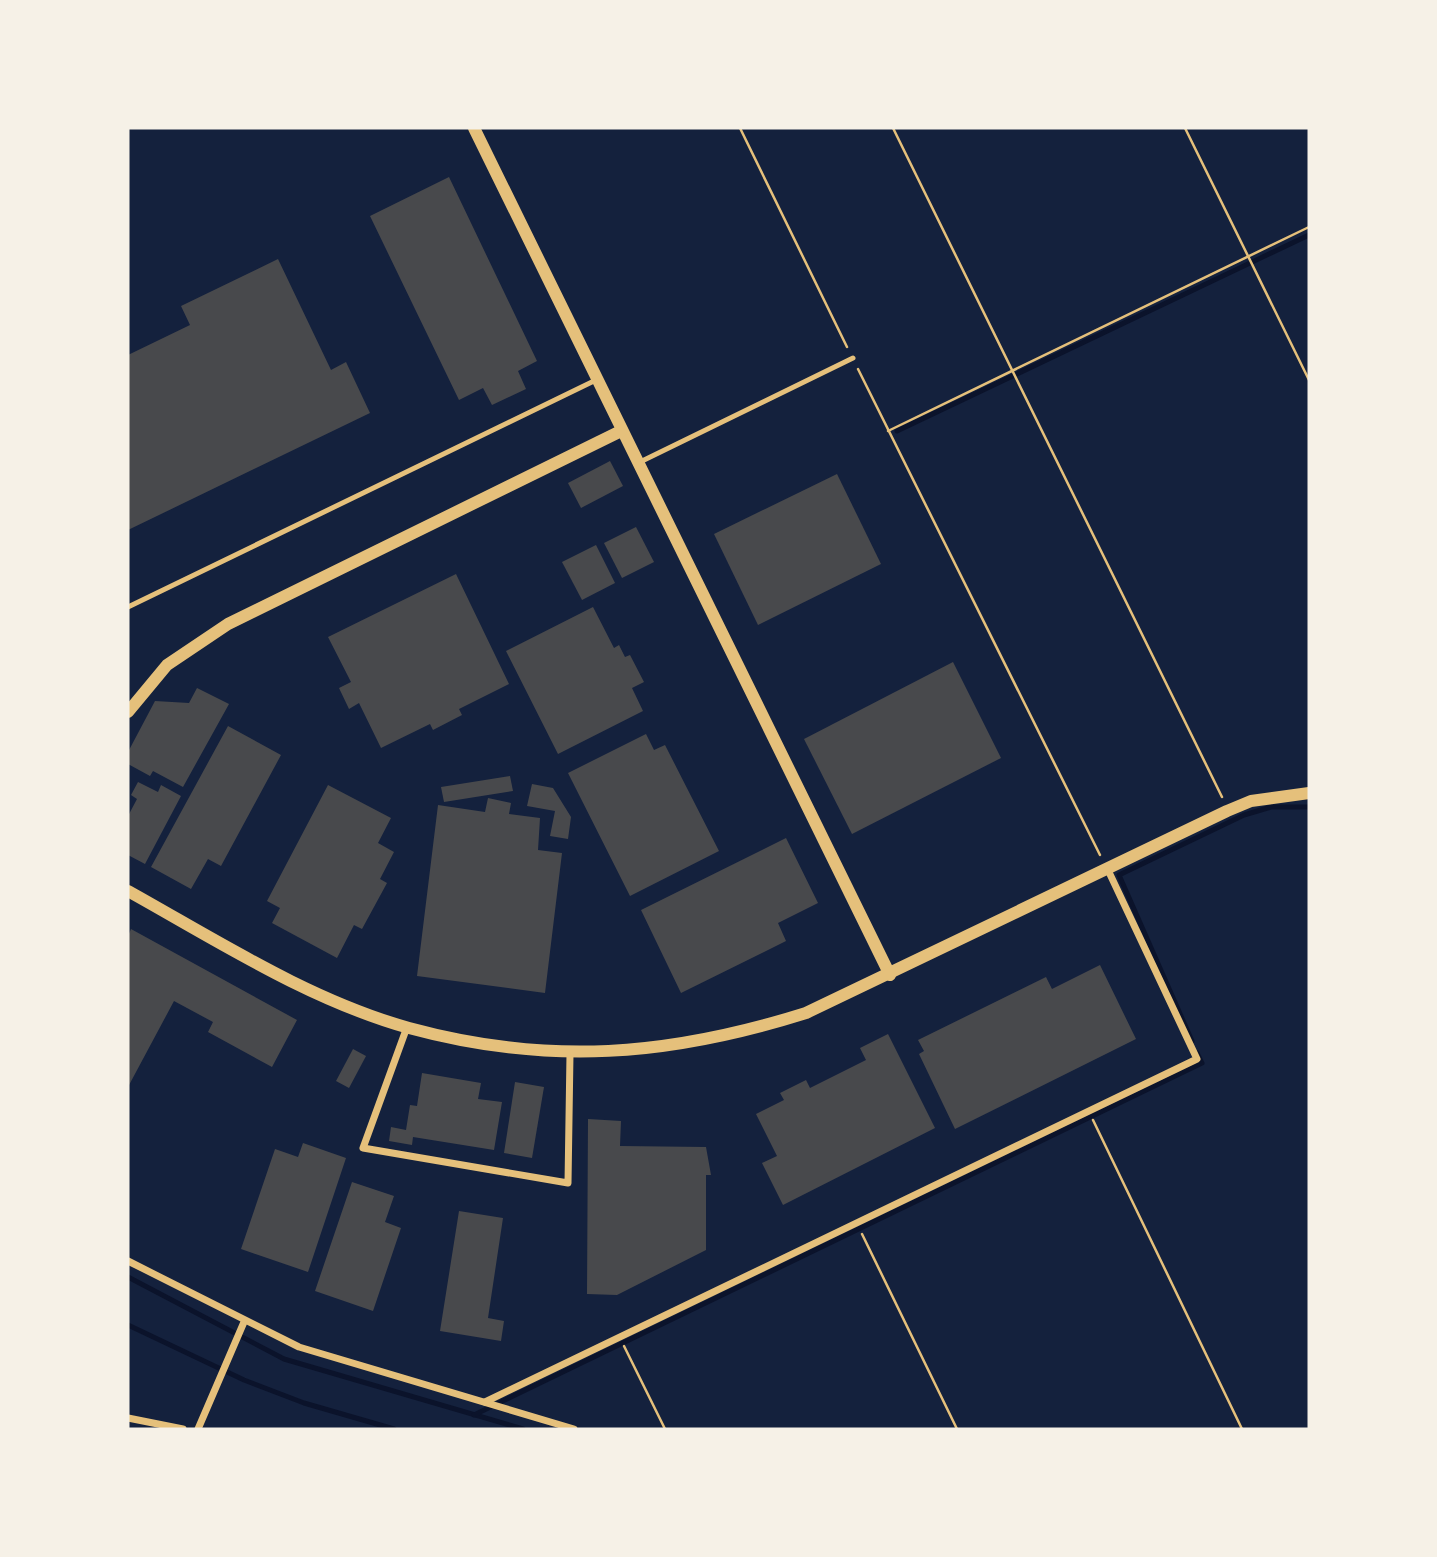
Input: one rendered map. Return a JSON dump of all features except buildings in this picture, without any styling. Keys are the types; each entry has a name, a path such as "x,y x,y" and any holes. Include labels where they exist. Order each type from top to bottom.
{"street":[{"path":"474,128 890,975"},
{"path":"128,712 167,665 228,624 621,431"},
{"path":"128,891 271,971 407,1027 469,1042 570,1054 678,1045 747,1031 806,1013 1227,811 1260,799 1309,793"},
{"path":"485,1402 1197,1059 1108,870"},
{"path":"407,1027 363,1148 568,1183 570,1054"},
{"path":"128,1261 244,1322 299,1347 573,1429"},
{"path":"198,1429 244,1322"},
{"path":"128,1418 183,1429"}],"lane":[{"path":"637,464 853,358"},
{"path":"128,607 596,380"}],"path":[{"path":"740,128 1108,870"},
{"path":"893,128 1219,787 1227,811"},
{"path":"1185,128 1309,380"},
{"path":"888,431 1309,227"},
{"path":"1088,1110 1242,1429"},
{"path":"856,1222 957,1429"},
{"path":"620,1337 665,1429"}],"waterway":[{"path":"897,431 1309,235"},
{"path":"1192,1041 1119,875 1244,815 1271,807 1309,807"},
{"path":"474,1415 1202,1063 1197,1053"},
{"path":"128,1277 284,1359 523,1429"},
{"path":"128,1325 244,1380 304,1403 394,1429"}]}
